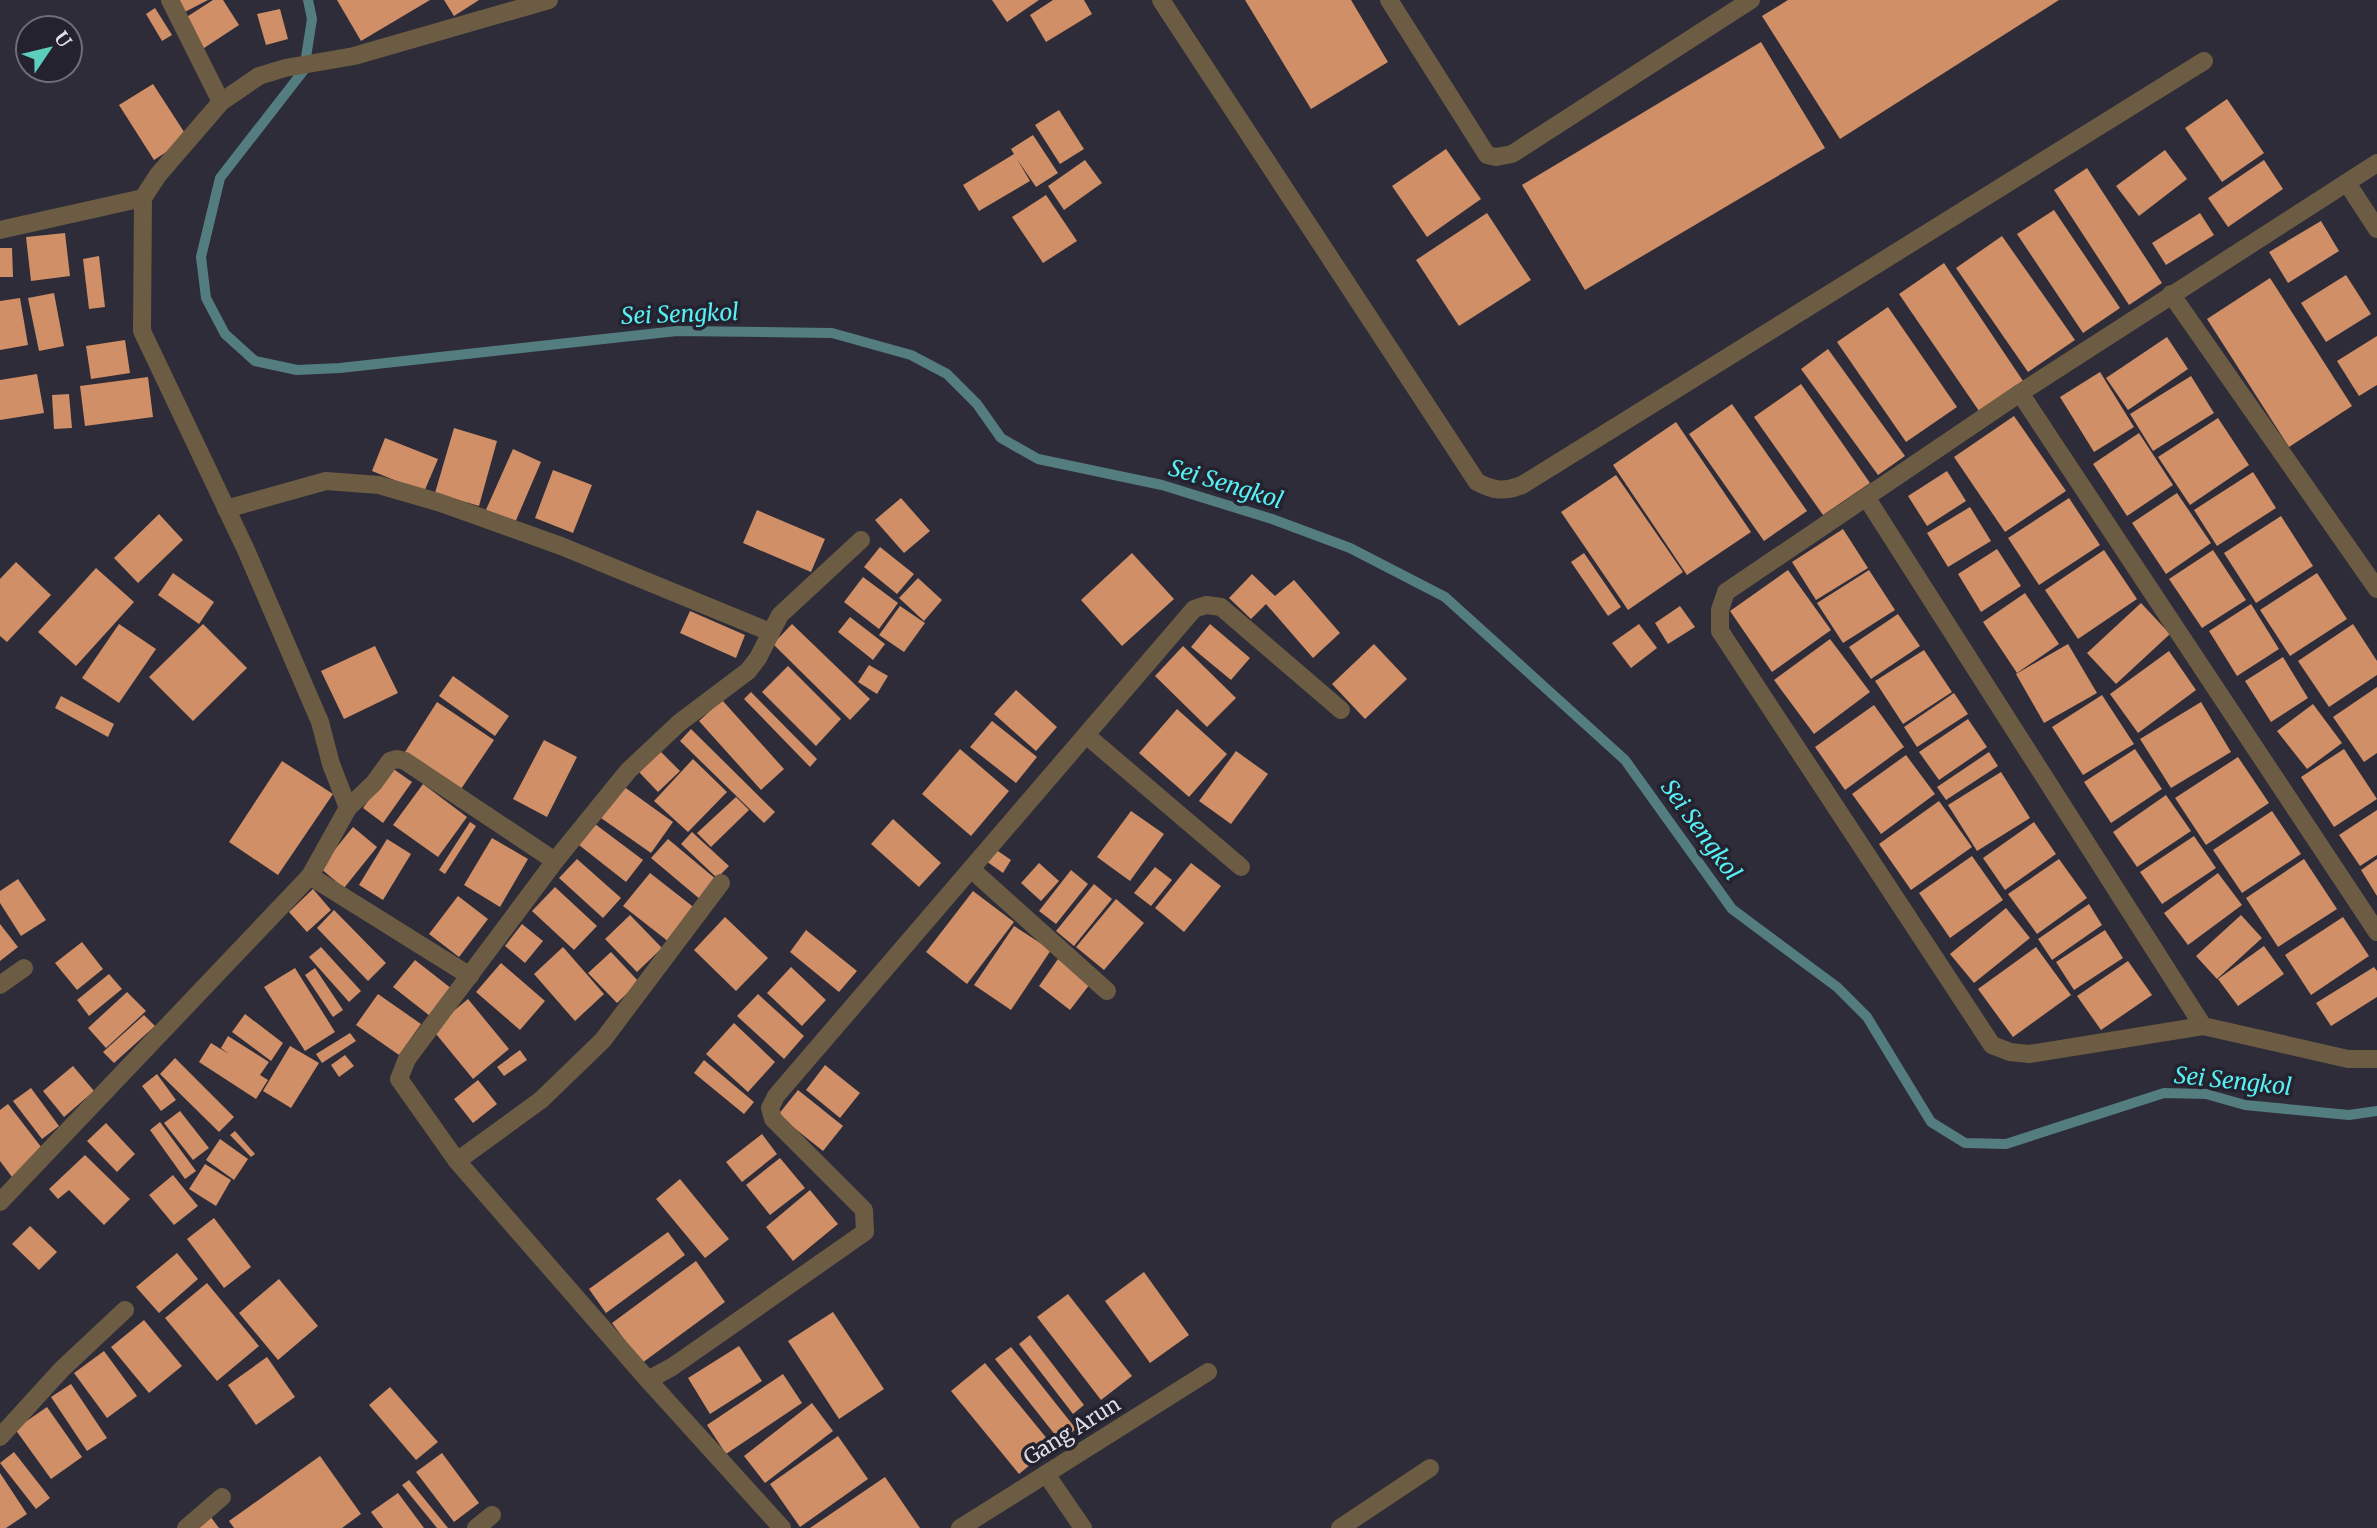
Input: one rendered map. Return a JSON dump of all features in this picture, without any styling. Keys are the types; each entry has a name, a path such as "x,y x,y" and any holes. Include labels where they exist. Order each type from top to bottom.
{"street":[{"path":"170,0 221,102"},
{"path":"348,808 331,764 320,722 246,550 142,331 143,198 158,175 221,102 259,76 285,68 354,56 549,0"},
{"path":"1161,0 1477,482 1492,490 1507,491 1522,485 2204,61"},
{"path":"1389,0 1487,155 1496,157 1512,155 1751,0"},
{"path":"2377,163 2020,393 1726,592 1720,610 1720,631 1992,1045 2010,1052 2029,1054 2203,1026 2348,1059 2377,1059"},
{"path":"2347,183 2377,229"},
{"path":"0,230 143,198"},
{"path":"2171,295 2377,589"},
{"path":"2020,393 2375,927"},
{"path":"226,509 326,481 379,485 441,503 561,546 769,632"},
{"path":"1866,497 2203,1026"},
{"path":"782,1528 648,1380 457,1161 399,1079 407,1059 555,861 628,771 679,723 748,671 758,658 780,615 861,540"},
{"path":"648,1380 672,1367 865,1232 864,1210 773,1119 770,1108 776,1096 1194,609 1206,605 1221,607 1341,710"},
{"path":"1086,735 1241,867"},
{"path":"0,1202 310,876 348,808 374,783 390,761 405,761 555,861"},
{"path":"971,869 1107,992"},
{"path":"310,876 470,976"},
{"path":"457,1161 541,1100 603,1040 721,883"},
{"path":"0,985 24,968"},
{"path":"0,1437 62,1369 125,1310"},
{"name":"Gang Arun","path":"960,1528 1208,1372"},
{"path":"1339,1528 1430,1468"},
{"path":"1046,1474 1083,1528"},
{"path":"186,1528 222,1497"},
{"path":"476,1528 492,1515"}],"building":[{"path":"174,0 208,0 181,14"},
{"path":"213,0 223,0 239,25 201,50 182,20"},
{"path":"337,0 430,0 361,41"},
{"path":"444,0 479,0 454,16"},
{"path":"992,0 1039,0 1007,22"},
{"path":"1053,0 1084,0 1092,14 1046,42 1030,15"},
{"path":"1245,0 1351,0 1388,62 1311,109"},
{"path":"1788,0 2059,0 1840,139 1762,16"},
{"path":"155,8 172,35 162,41 146,14"},
{"path":"280,9 288,39 266,45 257,14"},
{"path":"1761,42 1825,148 1585,290 1522,185"},
{"path":"153,84 188,138 154,160 119,105"},
{"path":"2227,99 2264,153 2222,182 2185,128"},
{"path":"1059,110 1084,149 1060,164 1035,125"},
{"path":"1033,135 1058,173 1036,187 1017,159 1030,181 979,211 963,185 1014,154 1011,149"},
{"path":"1446,149 1481,199 1427,237 1392,186"},
{"path":"2165,150 2187,179 2139,216 2116,186"},
{"path":"1085,160 1102,183 1064,210 1048,186"},
{"path":"2264,160 2283,189 2228,227 2208,198"},
{"path":"2087,168 2162,283 2129,305 2054,190"},
{"path":"1046,195 1077,241 1043,263 1012,217"},
{"path":"2054,210 2120,308 2083,333 2017,234"},
{"path":"1487,213 1531,280 1459,326 1416,260"},
{"path":"2200,213 2214,235 2166,265 2152,243"},
{"path":"2321,221 2339,251 2288,283 2269,252"},
{"path":"65,233 70,276 31,281 26,237"},
{"path":"2002,236 2075,340 2028,372 1956,268"},
{"path":"0,248 12,248 13,277 0,277"},
{"path":"99,256 105,307 89,309 83,259"},
{"path":"1944,263 2023,381 1979,411 1899,294"},
{"path":"2346,275 2371,314 2326,342 2301,303"},
{"path":"2270,278 2352,406 2289,447 2207,319"},
{"path":"54,293 64,346 39,351 28,298"},
{"path":"20,298 28,345 0,350 0,301"},
{"path":"1888,307 1957,407 1906,442 1837,342"},
{"path":"2377,336 2377,385 2359,396 2337,361"},
{"path":"2167,337 2188,369 2128,410 2106,378"},
{"path":"125,340 130,373 91,379 86,346"},
{"path":"1828,349 1905,456 1878,475 1801,369"},
{"path":"2100,372 2134,427 2094,452 2060,397"},
{"path":"37,374 44,413 0,420 0,380"},
{"path":"2191,376 2214,413 2153,451 2130,414"},
{"path":"148,377 153,417 85,426 80,386"},
{"path":"1801,384 1870,483 1823,515 1754,417"},
{"path":"69,394 72,428 54,429 52,395"},
{"path":"1732,404 1807,511 1764,541 1689,434"},
{"path":"2014,416 2066,491 2005,532 1954,457"},
{"path":"2218,418 2249,465 2190,505 2158,457"},
{"path":"1676,422 1751,532 1687,575 1613,465"},
{"path":"454,428 497,441 479,506 435,493"},
{"path":"2139,433 2173,485 2127,516 2093,464"},
{"path":"385,438 438,459 424,492 372,471"},
{"path":"513,449 541,462 514,525 485,512"},
{"path":"553,470 592,485 573,533 535,518"},
{"path":"1947,471 1966,501 1927,526 1908,496"},
{"path":"2253,472 2276,508 2217,546 2194,510"},
{"path":"1616,475 1683,572 1628,610 1561,512"},
{"path":"2177,493 2211,543 2166,574 2132,523"},
{"path":"901,498 930,531 904,553 875,520"},
{"path":"2069,498 2100,545 2039,585 2008,538"},
{"path":"1970,507 1991,541 1948,567 1927,533"},
{"path":"757,510 825,539 811,572 743,543"},
{"path":"159,514 183,540 138,583 114,558"},
{"path":"2281,516 2313,566 2256,603 2224,553"},
{"path":"1843,529 1868,568 1816,600 1792,562"},
{"path":"880,547 914,574 897,594 864,567"},
{"path":"1997,549 2021,586 1981,612 1958,574"},
{"path":"2104,550 2137,599 2078,639 2045,590"},
{"path":"2213,550 2246,600 2202,628 2169,579"},
{"path":"1132,553 1174,599 1122,646 1081,600"},
{"path":"1584,553 1621,607 1608,616 1571,562"},
{"path":"16,562 51,595 7,642 0,636 0,579"},
{"path":"96,568 134,602 76,666 38,632"},
{"path":"1788,570 1831,630 1772,672 1730,611"},
{"path":"1869,570 1895,610 1843,643 1817,603"},
{"path":"173,573 214,602 199,624 158,595"},
{"path":"2317,573 2347,619 2290,656 2260,610"},
{"path":"1252,574 1275,596 1294,580 1340,633 1313,658 1266,604 1251,619 1229,598"},
{"path":"863,577 898,603 879,629 844,602"},
{"path":"918,578 942,600 924,621 899,598"},
{"path":"2025,593 2059,644 2017,673 1983,622"},
{"path":"2141,603 2170,634 2116,684 2087,653"},
{"path":"2251,604 2279,649 2237,676 2209,631"},
{"path":"900,606 925,623 904,652 879,635"},
{"path":"1680,606 1695,627 1668,644 1655,623"},
{"path":"690,611 745,635 736,658 680,633"},
{"path":"1898,614 1920,646 1871,679 1849,647"},
{"path":"850,617 885,644 873,660 838,632"},
{"path":"119,624 156,649 119,703 82,678"},
{"path":"203,624 247,668 193,721 149,677"},
{"path":"792,624 870,699 850,720 773,644"},
{"path":"1210,624 1250,658 1231,680 1191,647"},
{"path":"1639,624 1657,648 1631,668 1612,643"},
{"path":"2353,624 2377,661 2377,675 2329,707 2298,661"},
{"path":"1830,639 1870,692 1814,734 1774,680"},
{"path":"1374,644 1407,679 1365,719 1332,684"},
{"path":"2068,644 2097,693 2044,723 2016,674"},
{"path":"375,646 398,693 344,719 321,671"},
{"path":"1183,646 1236,698 1207,727 1155,676"},
{"path":"1924,650 1952,692 1903,724 1875,681"},
{"path":"2169,651 2196,690 2138,733 2110,694"},
{"path":"2283,657 2308,698 2271,722 2245,681"},
{"path":"869,665 888,676 877,694 858,682"},
{"path":"788,666 841,719 816,746 762,692"},
{"path":"453,676 509,716 495,736 439,696"},
{"path":"2377,687 2377,753 2364,762 2333,717"},
{"path":"1016,690 1057,727 1036,751 994,714"},
{"path":"751,692 817,759 810,767 744,699"},
{"path":"1954,693 1968,714 1917,747 1904,727"},
{"path":"2102,695 2134,744 2083,775 2052,727"},
{"path":"61,696 114,724 108,737 55,708"},
{"path":"722,700 784,769 761,790 699,721"},
{"path":"437,702 494,740 461,789 405,752"},
{"path":"2201,702 2231,752 2171,788 2140,739"},
{"path":"2313,704 2342,743 2307,769 2277,731"},
{"path":"1874,705 1904,747 1845,790 1815,747"},
{"path":"1177,709 1227,754 1189,797 1139,753"},
{"path":"1968,719 1987,747 1939,780 1919,752"},
{"path":"992,721 1037,757 1016,783 970,747"},
{"path":"691,729 775,812 764,823 680,741"},
{"path":"544,740 577,757 547,817 513,799"},
{"path":"960,749 1009,791 971,836 922,794"},
{"path":"2135,749 2162,789 2111,823 2084,782"},
{"path":"2344,749 2377,799 2334,827 2301,777"},
{"path":"660,751 680,771 658,792 638,771"},
{"path":"1236,751 1268,774 1231,824 1199,801"},
{"path":"1989,752 1998,766 1946,800 1937,787"},
{"path":"1906,755 1935,794 1881,834 1852,794"},
{"path":"2238,757 2269,803 2206,845 2175,798"},
{"path":"693,759 727,792 688,832 654,801"},
{"path":"282,761 333,794 278,875 229,842"},
{"path":"392,768 412,782 383,823 363,808"},
{"path":"2001,772 2030,818 1977,851 1948,805"},
{"path":"423,784 467,817 438,857 393,825"},
{"path":"623,786 673,822 651,853 601,818"},
{"path":"2166,795 2191,831 2137,867 2113,832"},
{"path":"736,797 749,810 711,847 697,833"},
{"path":"1939,801 1972,847 1911,890 1879,844"},
{"path":"2377,810 2377,855 2360,866 2339,835"},
{"path":"1131,811 1164,834 1130,881 1097,857"},
{"path":"2272,811 2301,854 2242,893 2213,850"},
{"path":"893,819 941,863 919,887 871,844"},
{"path":"470,822 476,826 445,874 439,870"},
{"path":"2034,822 2056,854 2005,890 1983,858"},
{"path":"595,824 643,860 626,882 579,845"},
{"path":"353,827 377,847 344,888 320,868"},
{"path":"692,832 729,866 717,878 681,844"},
{"path":"2194,836 2216,868 2162,904 2140,872"},
{"path":"492,838 528,859 500,907 464,885"},
{"path":"387,839 411,854 383,900 359,885"},
{"path":"668,839 717,880 701,900 651,858"},
{"path":"995,849 1011,860 1003,873 986,861"},
{"path":"1972,856 2003,900 1950,938 1919,893"},
{"path":"577,859 621,898 603,918 559,878"},
{"path":"2059,859 2087,898 2037,934 2008,894"},
{"path":"2304,859 2337,909 2278,947 2246,898"},
{"path":"2377,859 2377,896 2361,870"},
{"path":"1039,863 1059,881 1041,901 1021,883"},
{"path":"1191,863 1221,886 1184,932 1155,908"},
{"path":"1155,867 1172,880 1151,906 1134,893"},
{"path":"1071,870 1088,884 1056,924 1039,911"},
{"path":"650,873 696,909 669,942 623,906"},
{"path":"2218,873 2242,905 2188,945 2164,913"},
{"path":"18,879 46,920 21,936 0,903 0,891"},
{"path":"1094,884 1112,899 1074,946 1056,931"},
{"path":"555,887 597,926 574,950 532,911"},
{"path":"313,889 331,910 307,932 289,912"},
{"path":"973,891 1014,922 967,984 926,952"},
{"path":"458,896 488,919 459,957 429,934"},
{"path":"1116,899 1144,923 1104,970 1076,947"},
{"path":"2089,904 2102,925 2052,960 2038,939"},
{"path":"2006,908 2030,938 1974,983 1950,954"},
{"path":"334,910 386,963 368,981 317,928"},
{"path":"630,915 662,948 637,972 605,939"},
{"path":"2241,915 2262,938 2217,979 2196,956"},
{"path":"725,917 768,958 736,991 694,950"},
{"path":"2343,917 2369,956 2311,995 2285,955"},
{"path":"0,924 18,947 0,961"},
{"path":"522,924 543,941 525,963 505,946"},
{"path":"1014,926 1051,950 1011,1010 974,985"},
{"path":"806,930 857,971 839,992 790,952"},
{"path":"2105,930 2123,958 2074,990 2056,962"},
{"path":"82,942 103,969 77,990 55,963"},
{"path":"2264,946 2284,974 2238,1006 2218,979"},
{"path":"321,947 361,991 349,1002 309,957"},
{"path":"563,947 604,994 575,1021 534,974"},
{"path":"2036,947 2071,995 2013,1037 1978,989"},
{"path":"611,952 639,982 617,1003 588,973"},
{"path":"1058,959 1090,984 1070,1010 1039,986"},
{"path":"415,960 452,989 430,1016 393,987"},
{"path":"2128,961 2152,995 2101,1030 2077,996"},
{"path":"501,963 545,1001 520,1030 476,992"},
{"path":"791,967 826,1000 802,1026 767,993"},
{"path":"2374,967 2377,971 2377,997 2331,1026 2316,1003"},
{"path":"295,968 335,1032 305,1051 264,987"},
{"path":"315,968 343,1010 333,1017 305,975"},
{"path":"109,974 122,989 89,1016 77,1000"},
{"path":"127,992 146,1011 106,1048 88,1028"},
{"path":"378,994 421,1024 399,1055 356,1025"},
{"path":"758,994 804,1036 784,1059 737,1016"},
{"path":"468,999 509,1049 473,1079 432,1029"},
{"path":"245,1014 283,1043 271,1061 232,1032"},
{"path":"144,1015 155,1026 114,1063 103,1052"},
{"path":"734,1023 775,1062 748,1092 706,1054"},
{"path":"350,1033 356,1041 322,1063 316,1054"},
{"path":"228,1036 269,1062 260,1075 268,1080 256,1099 199,1062 211,1043 229,1054 221,1048"},
{"path":"290,1046 319,1063 291,1108 263,1091"},
{"path":"520,1050 527,1060 504,1076 497,1067"},
{"path":"345,1055 354,1066 339,1077 331,1065"},
{"path":"175,1058 234,1117 219,1132 160,1074"},
{"path":"704,1060 754,1102 744,1114 694,1073"},
{"path":"825,1065 860,1093 840,1118 806,1090"},
{"path":"73,1066 94,1091 64,1117 43,1091"},
{"path":"157,1074 176,1100 161,1111 142,1086"},
{"path":"478,1080 497,1104 473,1123 454,1099"},
{"path":"31,1088 59,1126 42,1139 13,1101"},
{"path":"798,1090 843,1126 823,1151 778,1115"},
{"path":"8,1104 45,1152 12,1177 0,1161 0,1110"},
{"path":"180,1111 209,1148 193,1160 164,1123"},
{"path":"160,1122 196,1171 185,1179 150,1130"},
{"path":"106,1123 135,1154 117,1172 87,1141"},
{"path":"235,1131 255,1154 251,1157 230,1135"},
{"path":"762,1134 777,1154 742,1182 726,1162"},
{"path":"220,1139 248,1159 234,1180 206,1160"},
{"path":"85,1155 130,1199 104,1225 69,1190 58,1199 49,1189"},
{"path":"780,1158 805,1188 770,1215 746,1185"},
{"path":"205,1164 231,1180 216,1206 189,1189"},
{"path":"173,1175 198,1206 174,1225 149,1195"},
{"path":"680,1179 729,1239 705,1258 656,1199"},
{"path":"810,1190 838,1224 793,1261 766,1227"},
{"path":"214,1218 251,1267 224,1288 187,1239"},
{"path":"30,1226 57,1252 39,1270 12,1244"},
{"path":"668,1232 685,1255 606,1313 589,1289"},
{"path":"177,1253 198,1279 159,1313 136,1287"},
{"path":"696,1261 725,1302 642,1363 612,1323"},
{"path":"1144,1272 1189,1335 1150,1363 1105,1301"},
{"path":"279,1279 318,1326 278,1360 239,1313"},
{"path":"207,1283 259,1346 217,1381 165,1318"},
{"path":"1068,1294 1132,1376 1101,1400 1037,1317"},
{"path":"833,1312 884,1389 839,1419 788,1341"},
{"path":"144,1320 182,1366 149,1393 111,1347"},
{"path":"1030,1335 1084,1405 1073,1414 1019,1344"},
{"path":"739,1346 762,1381 710,1414 688,1378"},
{"path":"1011,1347 1076,1429 1060,1441 995,1359"},
{"path":"104,1351 137,1396 107,1418 74,1373"},
{"path":"267,1357 295,1397 256,1425 228,1385"},
{"path":"985,1363 1053,1446 1019,1474 951,1391"},
{"path":"783,1374 802,1403 726,1454 707,1425"},
{"path":"71,1384 107,1438 87,1451 51,1397"},
{"path":"390,1387 438,1442 416,1460 369,1405"},
{"path":"812,1403 833,1431 765,1483 744,1456"},
{"path":"47,1407 82,1457 51,1479 15,1429"},
{"path":"838,1436 868,1479 800,1527 770,1484"},
{"path":"14,1452 50,1498 36,1509 0,1463"},
{"path":"442,1453 479,1503 454,1522 416,1472"},
{"path":"320,1456 361,1514 342,1528 234,1528 229,1521"},
{"path":"0,1473 27,1514 6,1528 0,1528"},
{"path":"885,1477 920,1528 810,1528"},
{"path":"409,1480 448,1528 437,1528 402,1485"},
{"path":"398,1493 424,1528 383,1528 371,1512"},
{"path":"210,1516 219,1528 193,1528"}],"waterway":[{"name":"Sei Sengkol","path":"308,0 312,19 304,70 220,178 201,257 206,298 225,334 255,361 297,370 340,368 677,331 832,333 911,355 947,374 977,404 1001,438 1038,459 1162,485 1272,519 1350,548 1445,597 1625,760 1732,909 1837,987 1867,1017 1931,1122 1965,1143 2006,1144 2164,1093 2206,1094 2245,1105 2349,1115 2377,1111"}]}
